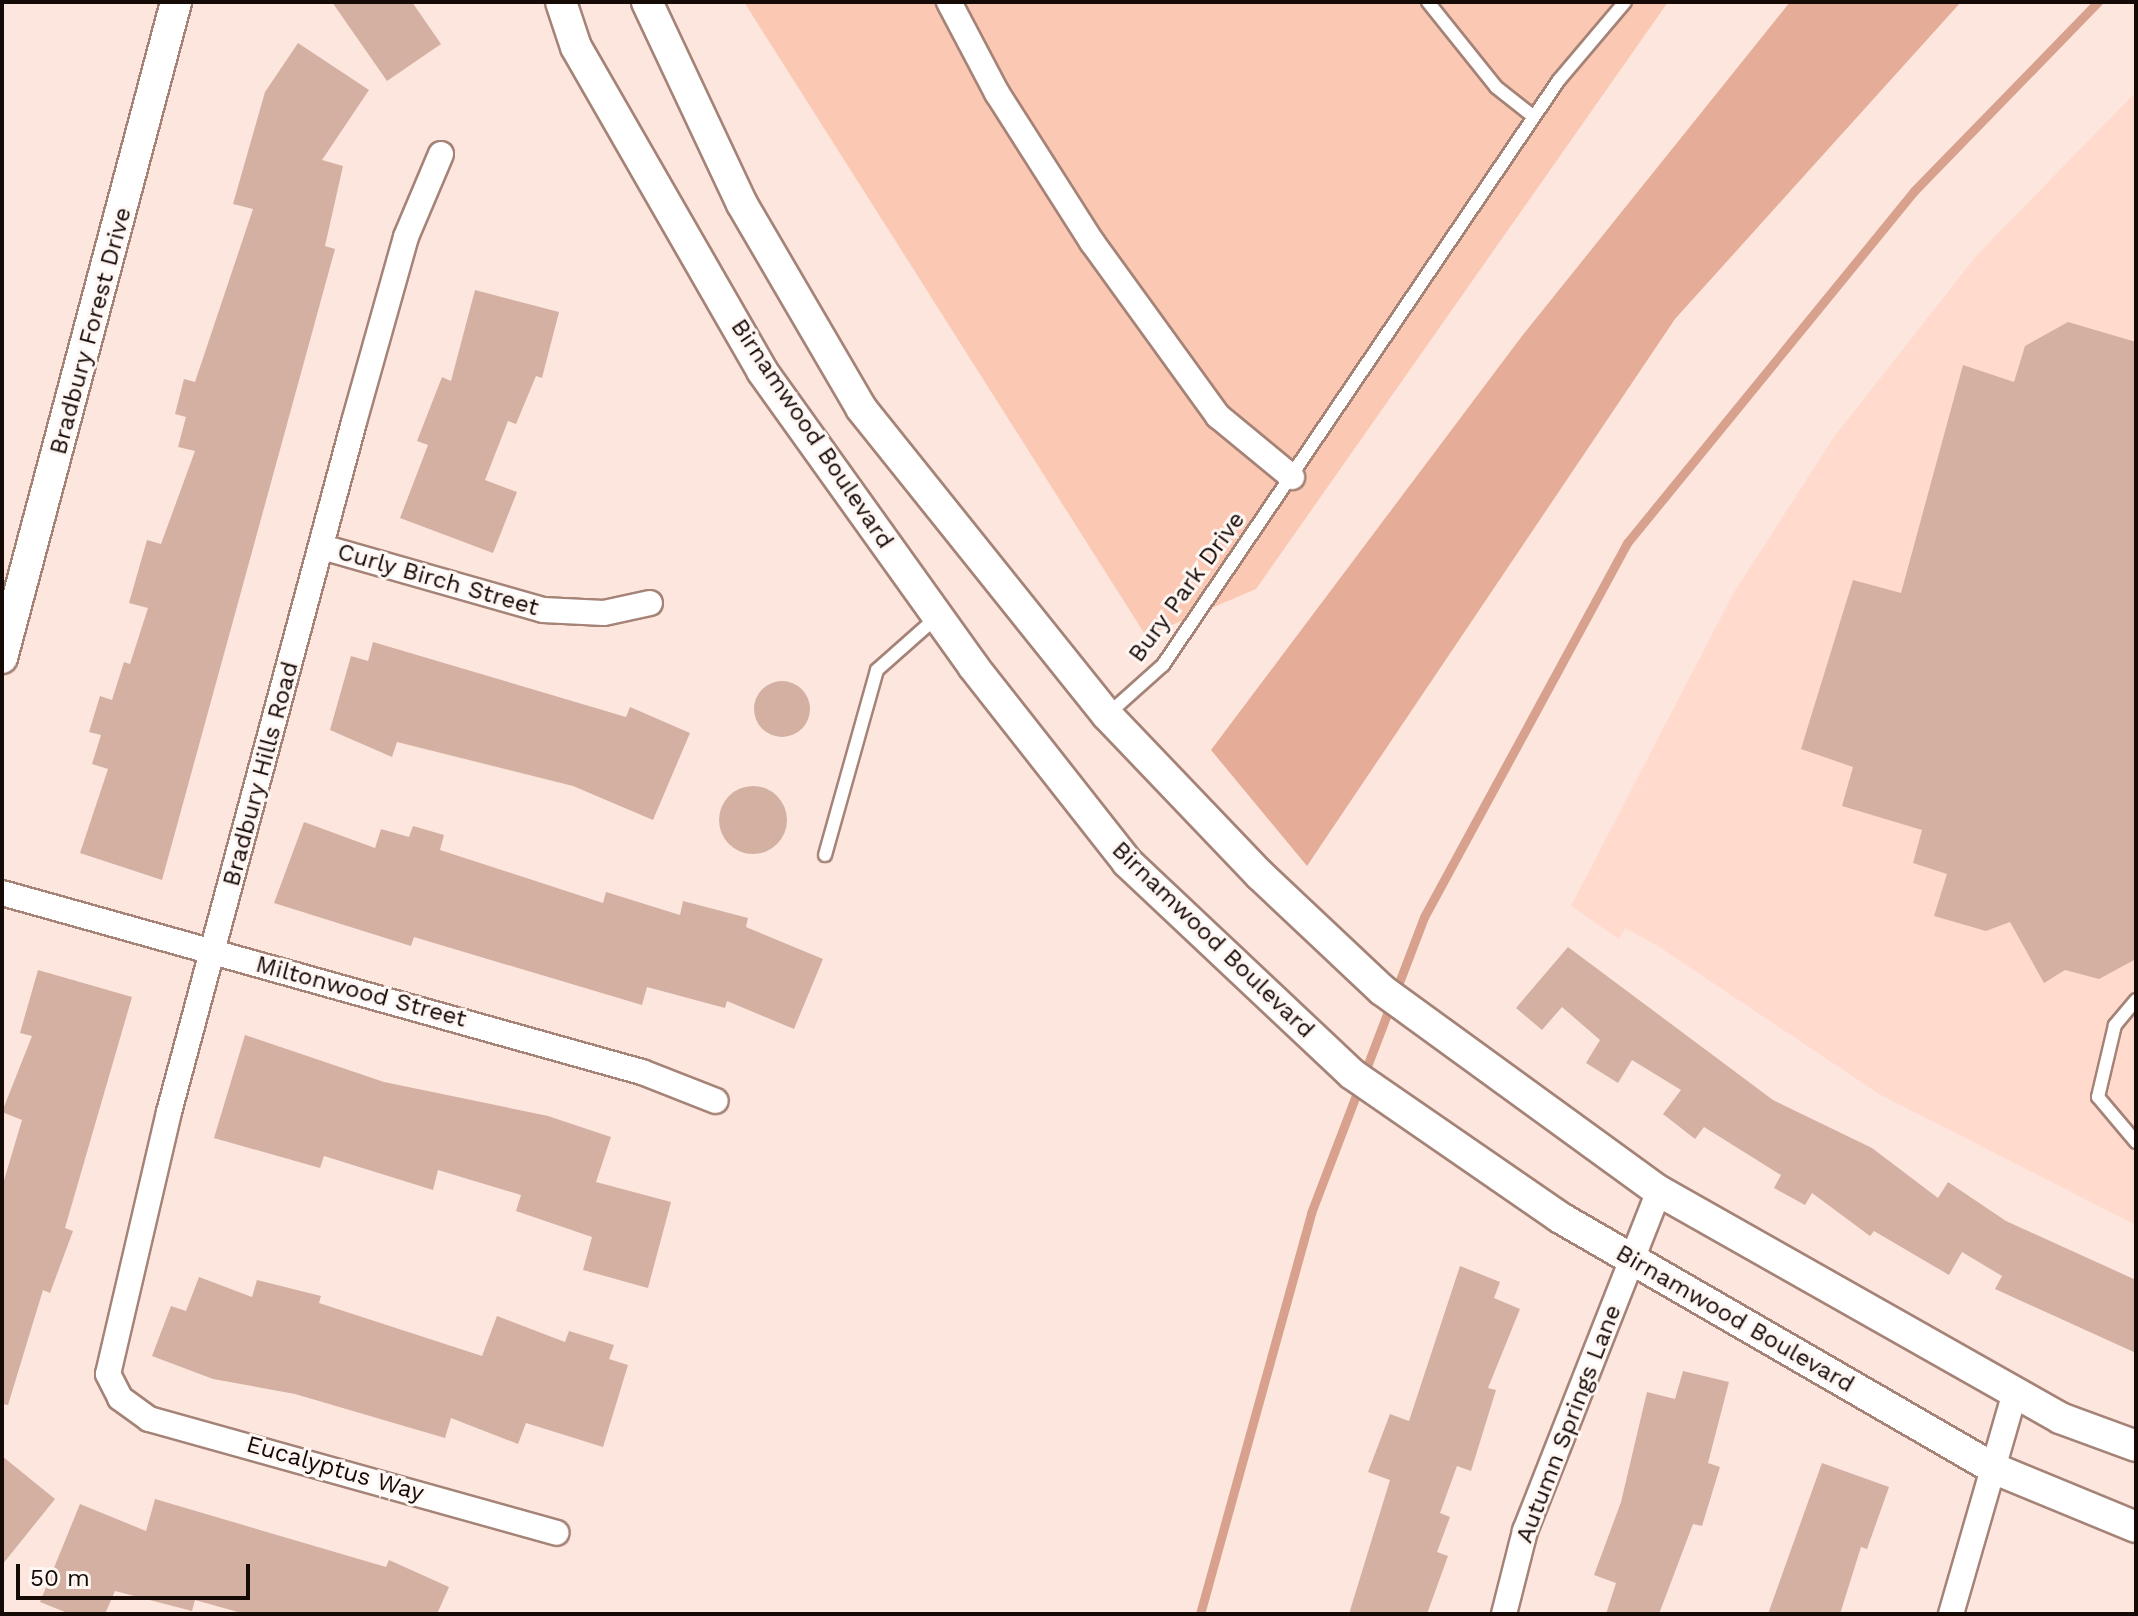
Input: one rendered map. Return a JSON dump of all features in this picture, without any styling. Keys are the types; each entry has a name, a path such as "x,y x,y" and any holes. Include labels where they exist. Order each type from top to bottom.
{"street":[{"name":"Bradbury Forest Drive","path":"2,658 176,2"},
{"name":"Birnamwood Boulevard","path":"561,2 576,47 762,371 938,616 1127,862 1352,1074 1460,1149 1632,1261 1993,1468 2136,1527"},
{"path":"647,2 742,204 861,408 1107,715 1260,875 1382,990 1510,1077 1659,1191 2015,1392 2136,1446"},
{"path":"949,2 997,93 1092,242 1200,392 1218,416 1292,477"},
{"name":"Bradbury Hills Road","path":"120,1398 108,1356 406,237 441,154"},
{"name":"Curly Birch Street","path":"322,547 543,610 604,613 650,603"},
{"name":"Miltonwood Street","path":"2,893 642,1072 716,1101"},
{"name":"Autumn Springs Lane","path":"1504,1614 1525,1531 1659,1191"},
{"path":"1951,1614 2015,1392"},
{"name":"Eucalyptus Way","path":"120,1398 149,1419 556,1533"}],"lane":[{"path":"1428,2 1496,87 1534,117"},
{"name":"Bury Park Drive","path":"1107,715 1163,665 1534,117 1625,2"},
{"path":"825,855 877,670 938,616"},
{"path":"2136,1000 2115,1025 2098,1097 2136,1142"}],"shaded area":[{"path":"744,2 1668,2 1256,589 1146,636"},
{"path":"1790,2 1961,2 1675,319 1307,866 1211,750 1522,336"},
{"path":"2136,92 2136,1225 1879,1094 1658,946 1625,928 1619,939 1571,906 1733,594 1834,437 1977,255"}],"building":[{"path":"332,2 412,2 441,44 387,81"},
{"path":"298,43 369,90 322,160 343,166 325,246 335,249 162,880 80,853 108,769 92,764 101,735 89,732 100,696 112,700 124,662 130,664 148,608 129,603 147,540 161,544 195,451 178,447 186,417 175,414 184,379 195,382 253,209 233,204 265,92"},
{"path":"475,290 559,312 542,378 536,376 516,424 508,421 485,480 517,492 493,553 400,518 428,445 417,441 442,377 451,381"},
{"path":"2068,322 2136,342 2136,959 2099,979 2065,970 2044,983 2010,922 1986,931 1934,916 1947,874 1913,863 1922,830 1842,806 1853,767 1801,749 1853,580 1901,593 1963,365 2014,382 2025,346"},
{"path":"373,642 626,717 630,707 690,733 653,820 573,786 397,742 392,757 330,730 351,656 368,661"},
{"path":"782,681 802,689 810,709 802,729 782,737 762,729 754,709 762,689"},
{"path":"746,786 760,786 772,791 782,801 787,820 782,839 772,849 760,854 746,854 734,849 724,839 719,827 719,813 724,801 734,791"},
{"path":"304,822 375,848 381,829 409,837 413,826 444,835 440,850 603,903 606,892 680,915 683,901 748,918 746,927 823,959 794,1029 727,1001 725,1008 647,987 642,1005 414,937 411,946 274,903"},
{"path":"1568,947 1773,1100 1872,1148 1938,1198 1948,1182 2006,1221 2136,1280 2136,1353 1995,1289 2002,1276 1962,1252 1949,1275 1874,1231 1870,1236 1812,1193 1805,1205 1774,1188 1781,1175 1704,1127 1695,1139 1663,1114 1681,1090 1632,1060 1618,1083 1586,1063 1600,1040 1562,1007 1542,1030 1516,1008"},
{"path":"38,970 132,997 65,1228 73,1231 50,1293 43,1290 8,1405 2,1404 2,1187 22,1120 2,1112 32,1036 20,1033"},
{"path":"245,1035 384,1082 548,1116 611,1137 596,1182 671,1202 648,1288 583,1270 592,1237 516,1211 521,1195 438,1170 433,1190 324,1156 320,1168 214,1138"},
{"path":"1460,1266 1500,1282 1494,1298 1520,1309 1488,1388 1496,1390 1471,1471 1457,1466 1440,1513 1450,1517 1437,1552 1448,1556 1427,1614 1349,1614 1390,1480 1368,1472 1390,1414 1409,1421"},
{"path":"199,1277 252,1297 257,1280 321,1296 319,1303 482,1356 497,1316 565,1342 569,1331 614,1345 609,1359 628,1365 603,1447 526,1423 518,1444 451,1418 445,1438 295,1394 213,1379 152,1356 171,1306 186,1311"},
{"path":"1683,1371 1729,1382 1708,1463 1720,1467 1702,1526 1693,1524 1659,1614 1606,1614 1616,1583 1594,1575 1621,1502 1647,1392 1675,1399"},
{"path":"2,1456 55,1499 2,1565"},
{"path":"1822,1463 1889,1487 1867,1549 1861,1547 1840,1614 1768,1614"},
{"path":"155,1499 386,1567 389,1560 449,1587 437,1614 245,1614 195,1600 192,1611 115,1591 105,1614 70,1614 40,1602 80,1504 146,1531"}],"waterway":[{"path":"1200,1614 1311,1213 1424,917 1627,543 1914,191 2098,2"}]}
